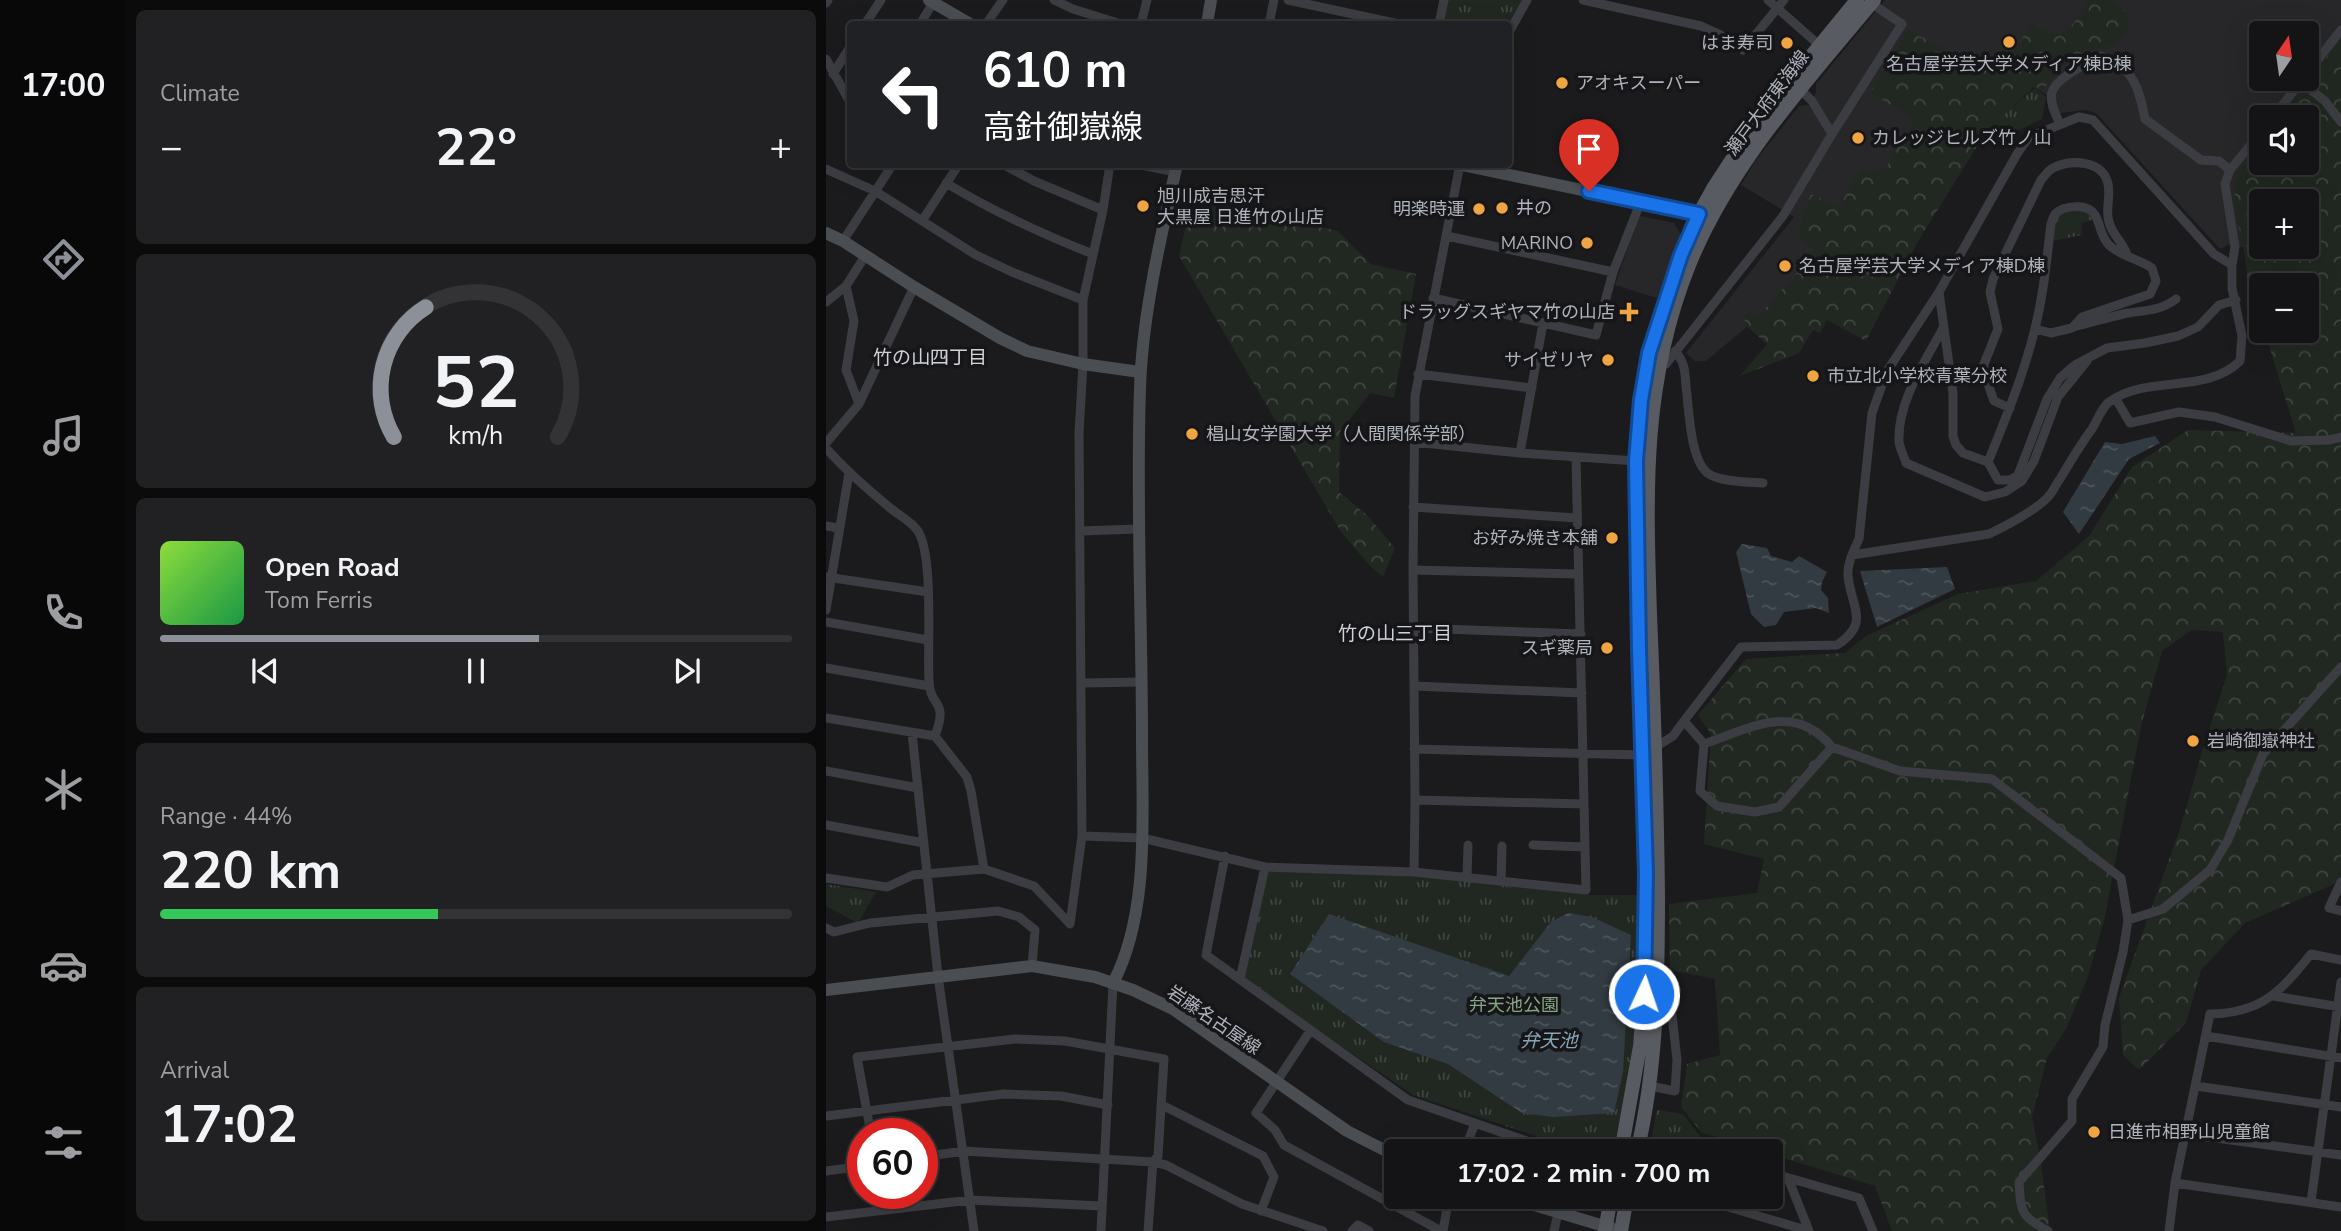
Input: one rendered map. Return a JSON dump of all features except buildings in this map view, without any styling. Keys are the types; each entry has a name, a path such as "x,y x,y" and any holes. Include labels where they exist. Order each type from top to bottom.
{"main road":[{"name":"瀬戸大府東海線","path":"1622,1139 1640,1046 1646,968 1649,751 1648,458 1658,366 1676,299 1714,187 1753,127 1819,45 1867,1"},
{"name":"瀬戸大府東海線","path":"1640,1139 1650,1086 1657,997 1658,844 1639,649 1636,461 1641,400 1649,353 1681,255 1705,216 1763,135 1867,1"},
{"path":"1605,1229 1609,1209"},
{"path":"1621,1231 1625,1209"}],"street":[{"path":"867,21 881,0"},
{"path":"988,21 1003,0"},
{"path":"1054,0 1111,21"},
{"path":"1142,21 1147,0"},
{"path":"1208,21 1211,0"},
{"path":"1270,21 1274,0"},
{"path":"1288,0 1385,21"},
{"path":"1440,21 1444,0"},
{"path":"1512,27 1527,0"},
{"path":"1583,0 1702,26 1743,50 1781,4"},
{"path":"1768,0 1781,4 1819,45"},
{"path":"921,21 931,1 965,21"},
{"path":"1658,366 1665,363 1675,352 1783,216 1902,24 1867,1"},
{"path":"2319,59 2341,30"},
{"path":"834,74 847,52"},
{"path":"2060,124 2051,101 2052,91 2058,83 2080,67 2101,56 2113,60 2123,68 2139,88 2146,119 2201,160 2219,161 2230,170"},
{"path":"826,59 847,97"},
{"path":"1800,89 1812,101 1832,134"},
{"path":"2283,105 2294,91"},
{"path":"2316,91 2341,122"},
{"path":"1414,749 1584,755 1649,751 1673,736 1741,647 1837,645 1850,637 1857,624 1848,575 1859,539 1872,413 1887,371 1939,292 2029,137 2079,117 2093,120 2214,254 2232,265"},
{"path":"1852,555 1989,534 2009,524 2048,497 2099,420 2106,403 2148,387 2214,376 2234,367 2240,361 2242,348 2236,300 2232,289 2235,247 2225,184 2230,170 2249,146"},
{"path":"2010,408 1994,401 1984,373 1984,364 1998,329 1990,292 1993,279 2041,180 2051,169 2069,163 2087,163 2103,174 2109,187 2109,225 2125,247 2127,256"},
{"path":"843,241 890,168"},
{"path":"922,221 956,168"},
{"path":"1010,168 1103,210"},
{"path":"826,878 887,887 912,875 984,869 1034,886 1070,924 1082,835 1083,683 1079,433 1083,300 1109,168"},
{"path":"1101,1231 1111,995 1113,983 1124,962 1135,918 1142,838 1138,529 1140,372 1152,287 1176,168"},
{"path":"1414,872 1413,507 1418,374 1458,168"},
{"path":"1474,168 1705,216"},
{"path":"826,169 875,191 976,256 1083,300"},
{"path":"946,183 989,209 1093,254"},
{"path":"1433,298 1595,335 1613,272 1641,201"},
{"path":"1988,462 2010,408 2035,329 2051,224 2056,214 2078,206 2090,209 2095,214 2102,236 2111,247 2152,268 2156,281 2150,294 2082,317 2071,328"},
{"path":"826,233 1000,338 1027,351 1083,364 1140,372"},
{"path":"1447,236 1613,272"},
{"path":"826,302 846,286 865,256"},
{"path":"846,286 853,321 846,370 859,404"},
{"path":"914,287 859,404 826,445 849,474 917,530 925,553 929,686 941,710 942,719 935,736"},
{"path":"1939,292 1953,393 1953,436 1963,453 1988,462 1998,480 2010,480 2018,475 2047,399 2060,378 2075,365 2107,348"},
{"path":"2035,329 2051,333 2126,313 2166,307 2176,299"},
{"path":"1944,327 1909,394 1901,420 1899,444 1906,463 1985,497 2006,492 2022,481 2034,461 2058,397 2091,356 2107,348 2178,336 2198,327 2219,305 2236,300"},
{"path":"1520,453 1543,323"},
{"path":"1675,352 1684,361 1690,420 1699,464 1710,475 1741,482 1763,482"},
{"path":"1418,374 1532,388"},
{"path":"2116,398 2130,423 2179,412 2215,417 2291,441 2341,437"},
{"path":"1414,442 1576,458 1636,461"},
{"path":"1082,835 1142,838 1265,867 1414,872 1586,890 1576,458"},
{"path":"826,610 829,578 849,474"},
{"path":"1413,507 1577,518"},
{"path":"826,526 839,528"},
{"path":"1080,531 1138,529"},
{"path":"1413,570 1578,575"},
{"path":"829,578 928,592"},
{"path":"826,622 928,640"},
{"path":"1414,628 1581,634"},
{"path":"2128,920 2163,909 2210,870 2228,840 2263,754 2341,667"},
{"path":"826,668 929,686"},
{"path":"1083,683 1142,682"},
{"path":"1414,686 1581,693"},
{"path":"826,718 935,736 967,777 984,869"},
{"path":"1684,721 1704,744 1700,791 1717,806 1755,812 1779,807 1832,747"},
{"path":"1704,744 1769,722 1798,721 1821,734 1832,747 1899,771 1992,779 2121,878 2128,920 2105,1025 2103,1047 2072,1100 2071,1121 2019,1182 2020,1208 2030,1221 2048,1231"},
{"path":"912,733 938,976 974,1231"},
{"path":"826,771 918,788"},
{"path":"1415,800 1584,804"},
{"path":"826,825 924,843"},
{"path":"1467,878 1468,845"},
{"path":"1533,845 1585,847"},
{"path":"1502,846 1502,881"},
{"path":"1225,856 1206,955 1408,1100 1521,1139"},
{"path":"1240,979 1265,867"},
{"path":"2341,882 2329,908 2341,911"},
{"path":"826,928 834,932 870,923 998,911 1019,917 1035,930 1032,966"},
{"path":"2169,1231 2175,1183 2210,1014 2233,1013 2273,996 2311,954 2341,960"},
{"name":"岩藤名古屋線","path":"826,990 1032,966 1113,983 1173,1009 1347,1131 1384,1150"},
{"path":"2311,1202 2324,1105 2336,1058 2341,982"},
{"path":"2273,996 2339,1007"},
{"path":"1650,1086 1675,1091 1677,1060 1670,997 1657,997"},
{"path":"1310,1031 1256,1113 1275,1130 1284,1145 1442,1231 1447,1209"},
{"path":"2206,1036 2336,1058"},
{"path":"869,1118 857,1057 1015,1039 1065,1041 1164,1059 1158,1156 1153,1162 1148,1231"},
{"path":"2196,1086 2341,1107"},
{"path":"826,1116 1004,1094 1060,1096 1108,1105"},
{"path":"1162,1105 1263,1156 1273,1177 1261,1211"},
{"path":"1469,1139 1475,1123"},
{"path":"2186,1134 2341,1155"},
{"path":"938,1155 964,1151 1153,1162 1297,1228 1322,1231"},
{"path":"826,1171 847,1168"},
{"path":"1783,1177 1859,1198 1873,1231"},
{"path":"1738,1209 1810,1231 1788,1178"},
{"path":"2175,1183 2341,1207"},
{"path":"826,1217 970,1200 1102,1206"},
{"path":"1545,1209 1605,1229 1621,1231"},
{"path":"1554,1231 1558,1213"},
{"path":"1352,1231 1357,1225 1369,1231"}],"shaded area":[{"path":"1885,0 2341,0 2341,263 2316,259 2319,259 2319,189 2249,189 2249,248 2228,245 2220,249 2096,113 2086,110 2060,113 2047,95 2012,74 1889,173 1780,299 1706,361 1695,361 1686,353 1794,217 1741,185 1755,161 1799,106 1809,105 1816,93 1816,84"},
{"path":"1641,216 1674,223 1681,235 1657,298 1615,285 1638,218"}],"green space":[{"path":"1448,0 1522,0 1510,21 1444,21"},
{"path":"2089,0 2107,0 2126,11 2130,24 2122,38 2111,46 2087,51 2059,69 2049,84 2043,88 2034,87 1986,132 1917,243 1866,341 1827,320 1820,333 1813,330 1799,353 1740,376 1767,344 1744,324 1747,310 1759,316 1815,252 1800,238 1799,229 1811,194 1839,208 1859,171 1886,168 1915,119 1870,93 1908,30 1965,59 1972,50 2003,70 2031,23 2049,32 2065,31 2075,22"},
{"path":"2341,39 2341,881 2245,923 2201,970 2186,1023 2139,1070 2123,1055 2119,998 2180,829 2227,675 2223,632 2192,630 2162,651 2141,726 2104,921 2087,979 2067,1027 2047,1058 2032,1117 2050,1231 1892,1231 1875,1186 1783,1158 1783,1139 1723,1139 1702,1133 1681,1107 1687,1064 1720,1055 1715,979 1670,970 1669,904 1757,893 1764,859 1704,844 1711,734 1698,715 1746,659 1845,653 1866,636 1958,594 2036,581 2089,536 2132,467 2188,430 2296,433 2268,343 2319,343 2319,273 2249,273 2249,291 2234,202 2237,173 2249,158 2249,175 2319,175 2319,105 2290,105 2301,91 2319,91 2319,68"},
{"path":"2035,88 2046,97 2042,119 2011,134 1992,125"},
{"path":"1192,199 1338,231 1371,264 1416,274 1394,398 1370,393 1340,432 1339,492 1367,515 1395,548 1383,577 1341,532 1179,256"},
{"path":"2078,209 2088,212 2092,217 2092,220 2081,223 2082,235 2052,241 2053,226 2058,215"},
{"name":"弁天池公園","path":"1266,872 1411,874 1591,895 1638,895 1640,961 1630,1076 1616,1139 1545,1139 1413,1095 1240,977"},
{"path":"826,884 876,892 858,923 826,906"},
{"path":"1657,1110 1683,1114 1702,1139 1651,1139"}],"water":[{"path":"2155,436 2160,443 2129,459 2079,534 2063,512 2105,442 2122,444"},
{"path":"1742,544 1767,548 1771,556 1792,562 1799,556 1827,572 1821,590 1828,598 1829,613 1816,608 1784,612 1776,625 1764,627 1751,614 1736,552"},
{"path":"1947,567 1955,589 1877,627 1860,571"},
{"name":"弁天池","path":"1568,913 1592,917 1631,935 1623,1072 1614,1113 1553,1117 1522,1113 1448,1064 1384,1042 1290,974 1329,914 1509,976 1551,922"}],"place":[{"name":"名古屋学芸大学メディア棟B棟","path":"2009,42"},
{"name":"はま寿司","path":"1787,43"},
{"name":"アオキスーパー","path":"1562,83"},
{"name":"カレッジヒルズ竹ノ山","path":"1858,138"},
{"name":"旭川成吉思汗 大黒屋 日進竹の山店","path":"1143,206"},
{"name":"井の","path":"1502,208"},
{"name":"明楽時運","path":"1479,209"},
{"name":"MARINO","path":"1587,243"},
{"name":"名古屋学芸大学メディア棟D棟","path":"1785,266"},
{"name":"ドラッグスギヤマ竹の山店","path":"1629,312"},
{"name":"サイゼリヤ","path":"1608,360"},
{"name":"市立北小学校青葉分校","path":"1813,376"},
{"name":"椙山女学園大学（人間関係学部）","path":"1192,434"},
{"name":"お好み焼き本舗","path":"1612,538"},
{"name":"スギ薬局","path":"1607,648"},
{"name":"岩崎御嶽神社","path":"2193,741"},
{"name":"日進市相野山児童館","path":"2094,1132"}],"district":[{"name":"竹の山四丁目","path":"930,357"},
{"name":"竹の山三丁目","path":"1395,633"}],"route":[{"path":"1589,191 1699,214 1681,255 1649,353 1641,400 1636,461 1646,873 1644,994"}]}
